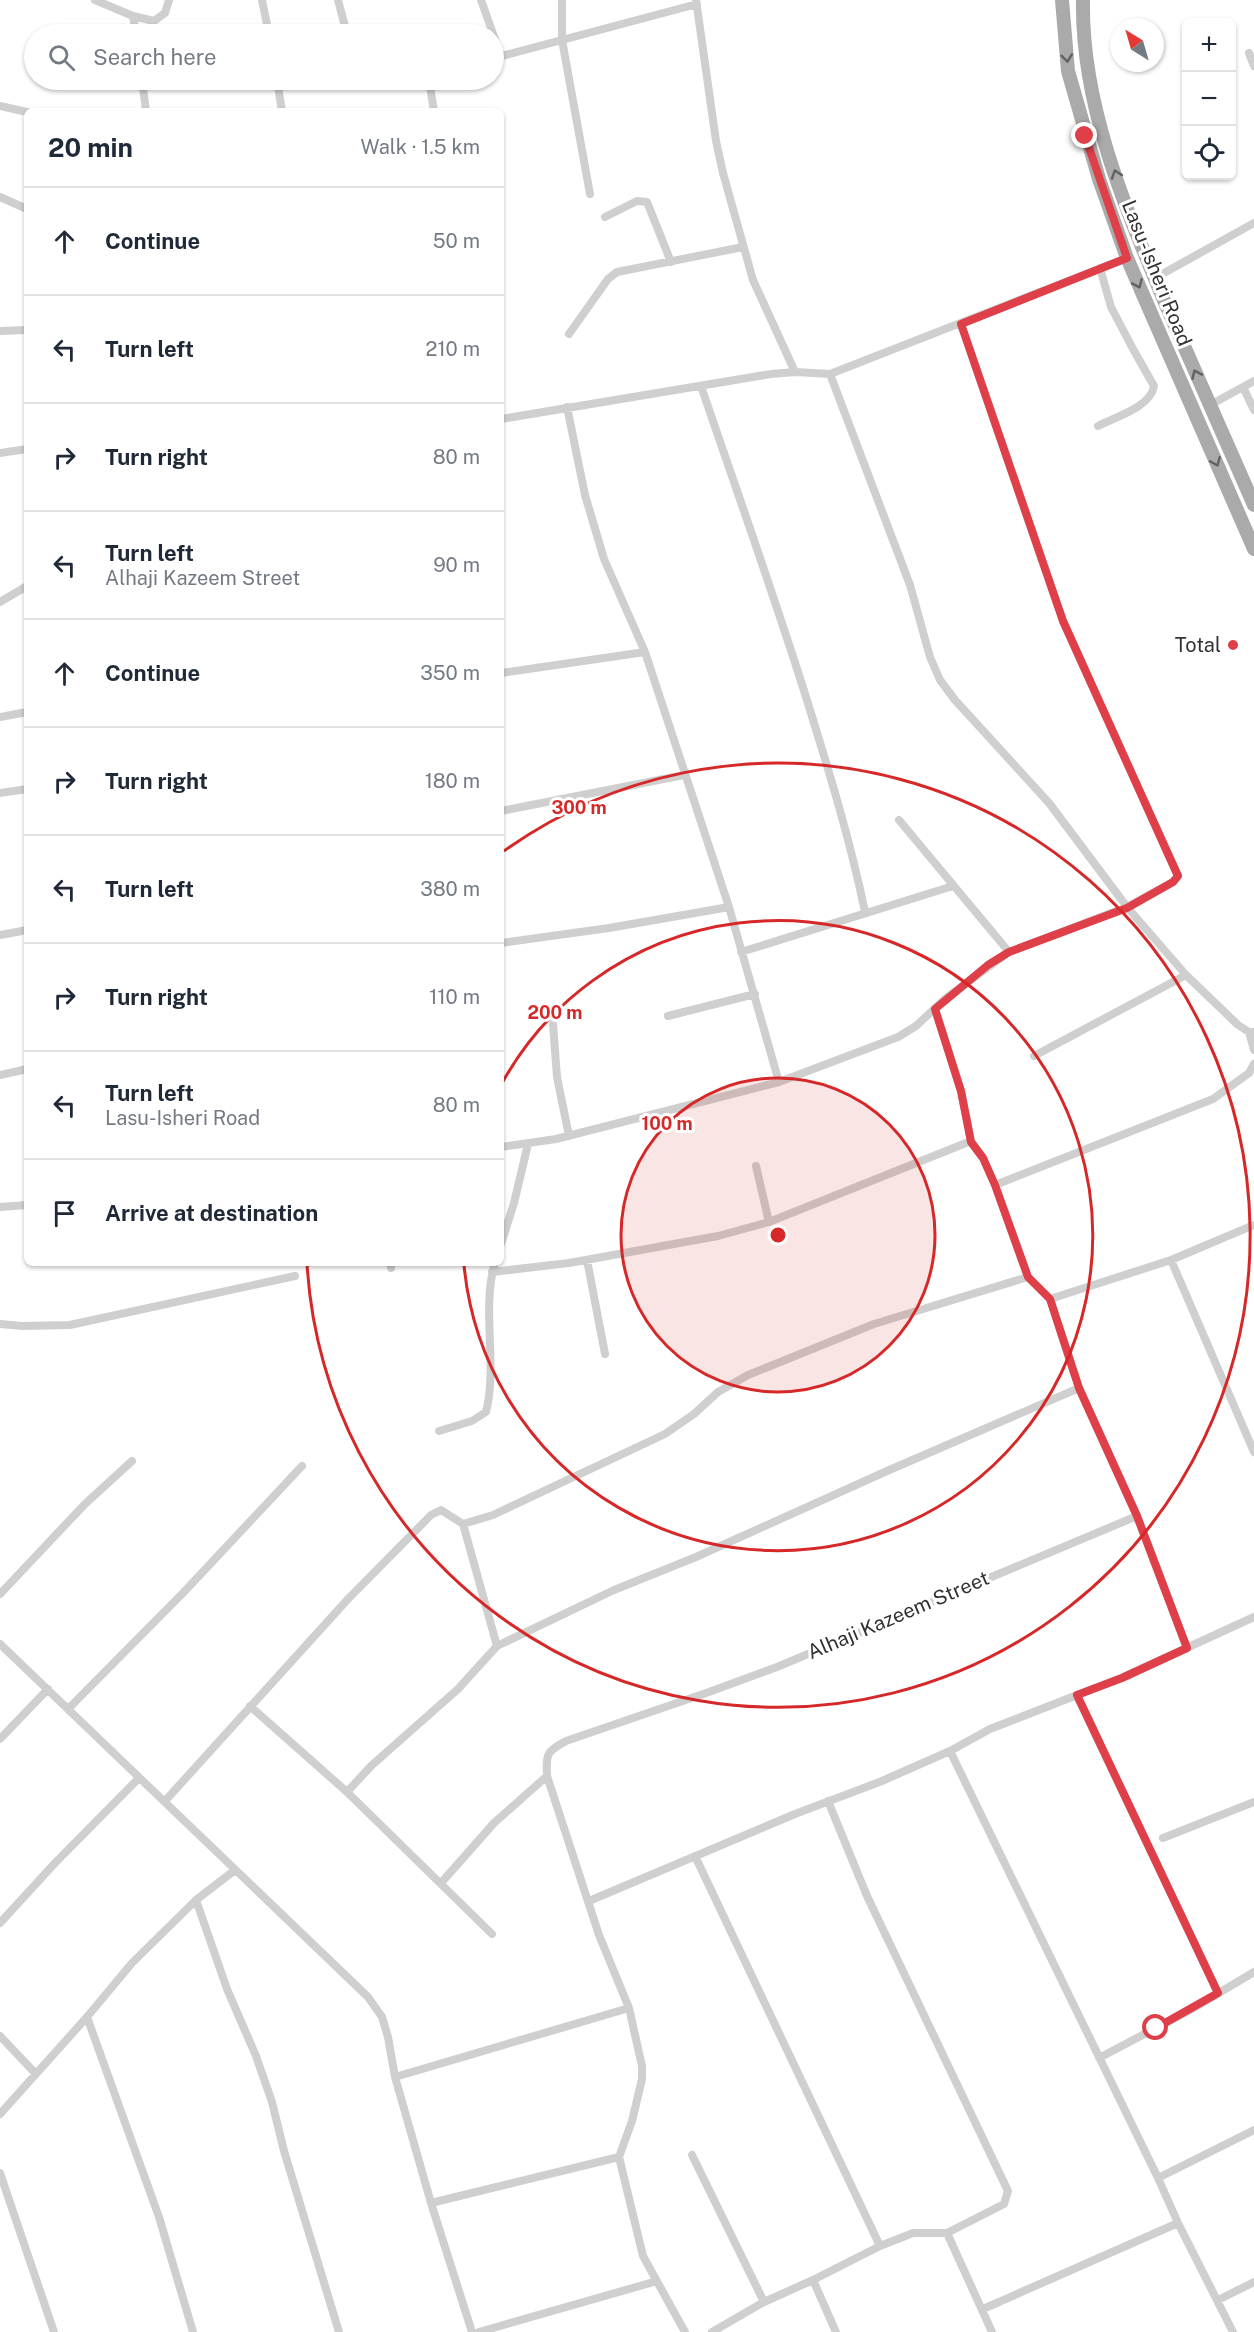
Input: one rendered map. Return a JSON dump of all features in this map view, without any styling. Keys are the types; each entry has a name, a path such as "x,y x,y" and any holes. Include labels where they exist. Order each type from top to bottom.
{"main road":[{"name":"Lasu-Isheri Road","path":"1062,0 1068,71 1099,179 1127,258 1254,549"},
{"name":"Lasu-Isheri Road","path":"1083,0 1087,65 1102,135 1155,278 1254,505"}],"street":[{"path":"95,0 134,16 154,21 165,13 169,0"},
{"path":"262,0 267,24"},
{"path":"338,0 344,24"},
{"path":"481,0 488,24"},
{"path":"562,0 562,40 590,194"},
{"path":"504,55 696,2 716,141 743,247 753,280 795,372"},
{"path":"134,16 135,24"},
{"path":"1249,53 1254,66"},
{"path":"143,90 146,108"},
{"path":"279,90 282,108"},
{"path":"431,90 434,108"},
{"path":"0,106 24,111"},
{"path":"0,197 24,208"},
{"path":"604,217 637,201 647,202 671,262"},
{"path":"1155,278 1254,223"},
{"path":"569,334 608,279 617,272 743,247"},
{"path":"504,418 567,406 795,372 830,374 1127,258"},
{"path":"1098,426 1138,406 1152,395 1155,386 1132,350 1111,307 1100,268"},
{"path":"504,1147 569,1136 779,1082 898,1037 916,1026 988,965 1009,952 1127,908 1173,882 1178,876 1177,869 1063,621 961,324"},
{"path":"0,331 24,330"},
{"path":"830,374 910,585 930,657 940,680 955,700 1049,803 1127,908 1186,975 1238,1025 1252,1032 1254,1050"},
{"path":"1210,405 1254,381"},
{"path":"701,386 783,624 840,807 854,857 865,912"},
{"path":"1243,387 1254,410"},
{"path":"567,406 585,495 604,559 645,652 729,907 779,1082"},
{"path":"0,453 24,449"},
{"path":"0,602 24,588"},
{"path":"504,673 645,652"},
{"path":"0,717 24,713"},
{"path":"504,810 684,775"},
{"path":"0,793 24,789"},
{"path":"899,820 1009,952"},
{"path":"741,952 953,886"},
{"path":"504,943 609,928 729,907"},
{"path":"0,934 24,930"},
{"path":"1034,1056 1186,975"},
{"path":"668,1016 755,994"},
{"path":"935,1009 961,1091 971,1142 983,1158 995,1185 1028,1277 1050,1299 1079,1388 1137,1516 1187,1648"},
{"path":"553,1024 557,1077 569,1136"},
{"path":"995,1185 1213,1099 1249,1073 1254,1064"},
{"path":"0,1075 24,1070"},
{"path":"439,1431 472,1421 486,1412 490,1386 494,1267 587,1260 718,1236 769,1221 971,1142"},
{"path":"504,1235 528,1144"},
{"path":"756,1166 769,1221"},
{"path":"0,1207 24,1205"},
{"path":"1050,1299 1171,1260 1254,1225"},
{"path":"587,1260 605,1354"},
{"path":"1171,1260 1254,1452"},
{"path":"0,1324 70,1325 295,1276"},
{"path":"463,1524 493,1515 665,1434 694,1414 718,1392 748,1375 874,1324 1028,1277"},
{"path":"347,1792 371,1766 458,1689 497,1646 614,1590 696,1557 1079,1388"},
{"path":"0,1594 85,1504 132,1461"},
{"path":"68,1709 183,1593 302,1466"},
{"path":"165,1801 348,1599 431,1515 441,1510 463,1524 497,1646"},
{"name":"Alhaji Kazeem Street","path":"547,1776 546,1759 550,1750 566,1741 777,1667 1137,1516"},
{"path":"589,1901 828,1801 882,1781 990,1729 1122,1678 1254,1617"},
{"path":"0,1644 368,1997 382,2017 395,2077 431,2203 472,2332"},
{"path":"0,1739 48,1689"},
{"path":"1077,1695 1218,1993"},
{"path":"250,1706 347,1792 492,1934"},
{"path":"950,1750 1233,2332"},
{"path":"441,1883 494,1823 547,1776 599,1935 629,2008 642,2079 632,2121 619,2157 643,2256 685,2332"},
{"path":"0,1923 55,1863 139,1778"},
{"path":"712,2332 764,2302 880,2246 913,2233 947,2233 1004,2204 1008,2190 867,1896 828,1801"},
{"path":"1163,1838 1254,1802"},
{"path":"694,1856 880,2246"},
{"path":"0,2114 132,1963 196,1900 235,1870"},
{"path":"196,1900 226,1989 256,2056 272,2102 284,2151 339,2332"},
{"path":"1099,2058 1192,2009 1254,1972"},
{"path":"395,2077 629,2008"},
{"path":"87,2017 159,2217 193,2332"},
{"path":"0,2036 36,2074"},
{"path":"1158,2178 1254,2130"},
{"path":"692,2155 764,2302"},
{"path":"431,2203 619,2157"},
{"path":"0,2173 54,2332"},
{"path":"982,2309 1178,2223"},
{"path":"947,2233 992,2332"},
{"path":"813,2280 836,2332"},
{"path":"480,2332 657,2281"},
{"path":"1218,2300 1254,2282"}],"place":[{"name":"Total","path":"1233,645"}],"route":[{"path":"1085,136 1127,258 961,324 1063,621 1177,869 1178,876 1173,882 1127,908 1009,952 988,965 935,1009 961,1091 971,1142 983,1158 995,1185 1028,1277 1050,1299 1079,1388 1137,1516 1187,1648 1122,1678 1077,1695 1218,1993 1156,2028"}]}
